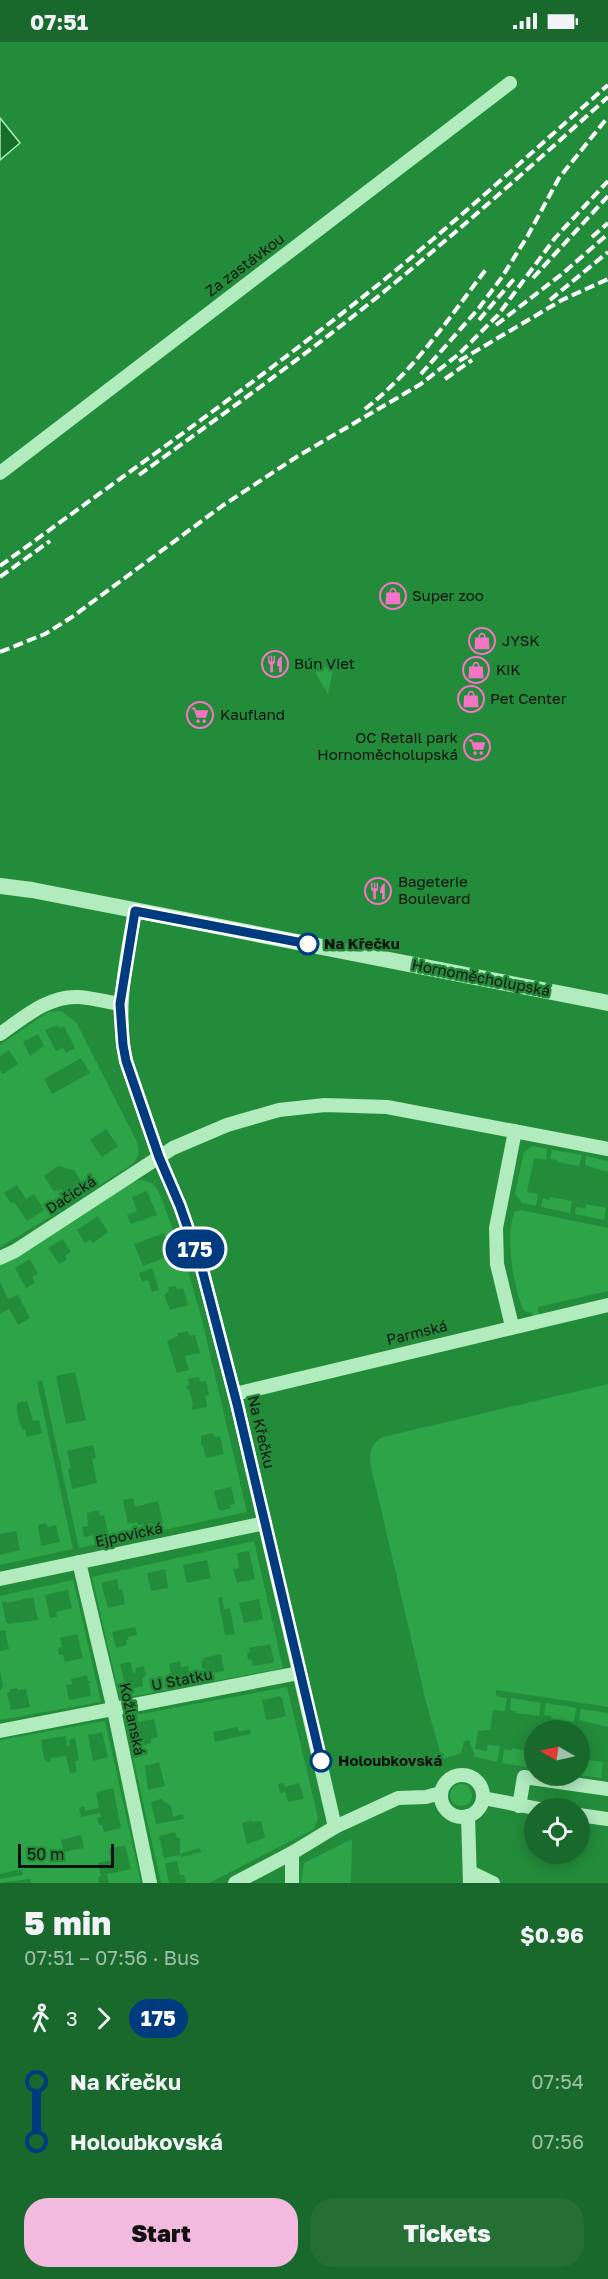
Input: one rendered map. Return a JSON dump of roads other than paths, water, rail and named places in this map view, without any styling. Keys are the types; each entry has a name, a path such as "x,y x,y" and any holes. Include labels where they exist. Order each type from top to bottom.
{"street":[{"name":"Za zastávkou","path":"0,473 510,84"},
{"name":"Hornoměcholupská","path":"0,886 32,890 608,1003"},
{"name":"Na Křečku","path":"135,911 120,1004 126,1061 159,1157 180,1206 202,1269 235,1394 335,1827"},
{"path":"0,1034 38,1007 57,1000 76,997 120,1004"},
{"name":"Dačická","path":"0,1258 15,1251 172,1148 227,1125 279,1110 325,1105 406,1110 608,1149"},
{"path":"512,1326 497,1264 496,1228 515,1131"},
{"name":"Parmská","path":"235,1394 512,1326 608,1305"},
{"name":"Ejpovická","path":"0,1580 265,1523"},
{"name":"Kožlanská","path":"79,1562 114,1710 150,1883"},
{"name":"U Statku","path":"0,1731 299,1673"},
{"path":"461,1774 474,1779 482,1791 483,1798 478,1809 468,1816 454,1815 444,1806 441,1793 447,1780 461,1774"},
{"path":"519,1806 524,1777 608,1789"},
{"path":"235,1883 335,1827 398,1798 426,1797 441,1793"},
{"path":"483,1798 524,1807"},
{"path":"468,1816 470,1877 493,1883"},
{"path":"590,1817 608,1819"},
{"path":"292,1853 292,1883"}],"railway":[{"path":"0,566 333,321 437,236 608,85"},
{"path":"139,475 295,361 386,290 608,97"},
{"path":"421,374 479,308 502,277 559,178 608,117"},
{"path":"0,652 45,634 72,617 222,506 298,456 421,384 459,354 498,315 555,238 608,181"},
{"path":"533,278 608,196"},
{"path":"592,237 608,223"},
{"path":"496,325 562,274 608,234"},
{"path":"550,300 608,252"},
{"path":"365,409 400,378 416,360 487,268"},
{"path":"479,320 514,279"},
{"path":"459,361 562,300 608,279"},
{"path":"445,379 472,360"},
{"path":"0,577 50,541"}],"place":[{"name":"Super zoo","path":"393,596"},
{"name":"JYSK","path":"482,641"},
{"name":"Bún Viet","path":"275,664"},
{"name":"KiK","path":"476,670"},
{"name":"Pet Center","path":"471,699"},
{"name":"Kaufland","path":"200,715"},
{"name":"OC Retail park Hornoměcholupská","path":"477,747"},
{"name":"Bageterie Boulevard","path":"378,891"},
{"name":"Na Křečku","path":"308,944"},
{"name":"Holoubkovská","path":"321,1761"}]}
